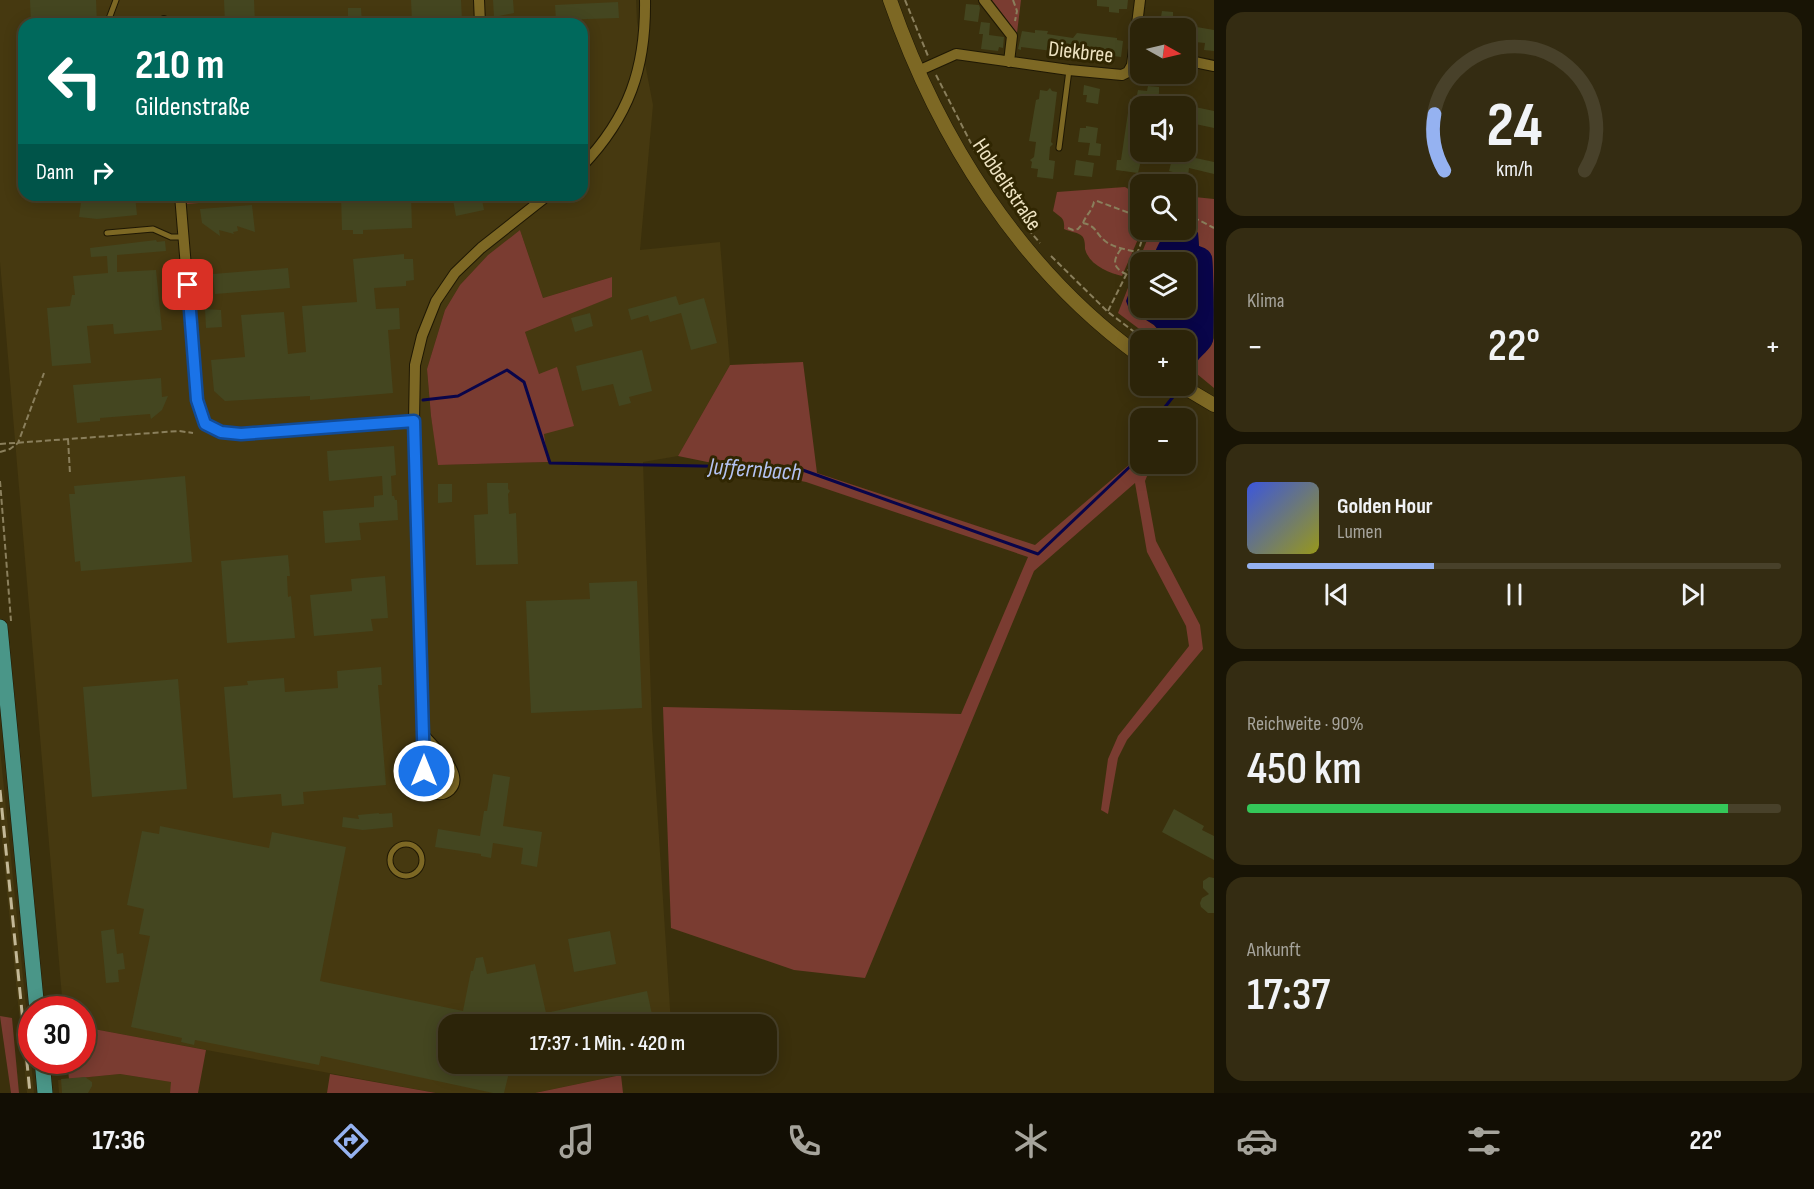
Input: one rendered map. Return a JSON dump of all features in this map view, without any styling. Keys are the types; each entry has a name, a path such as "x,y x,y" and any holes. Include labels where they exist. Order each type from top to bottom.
{"main road":[{"path":"0,627 36,996"},
{"path":"43,1074 45,1093"}],"street":[{"path":"479,0 480,18"},
{"path":"588,159 609,136 628,102 638,73 644,32 645,0"},
{"name":"Hobbeltstraße","path":"890,0 925,68 959,152 977,183 1039,264 1084,310 1130,348"},
{"path":"984,0 1012,36 1009,62"},
{"name":"Diekbree","path":"1139,18 1140,0"},
{"name":"Diekbree","path":"925,68 956,54 1122,75 1130,68"},
{"path":"1196,62 1214,66"},
{"path":"181,201 197,400 205,424 221,432 241,434 414,421"},
{"path":"424,735 454,771 455,781 451,789 444,794 434,794 424,788 414,421 415,364 422,336 436,301 455,273 541,201"},
{"path":"1196,394 1214,405"}],"lane":[{"path":"109,18 116,0"},
{"path":"1059,148 1069,70"},
{"path":"107,233 151,229 171,237 184,237"},
{"path":"413,845 420,851 422,867 416,873 404,877 393,869 390,859 392,852 398,846 413,845"}],"path":[{"path":"905,0 925,68 978,157"},
{"path":"1007,29 1014,24 1017,11 1014,0"},
{"path":"1068,228 1078,229 1092,211 1094,202 1097,201 1130,213"},
{"path":"1196,219 1214,228"},
{"path":"1083,223 1092,225 1105,241 1120,249 1136,252 1141,240"},
{"path":"1028,229 1042,246"},
{"path":"1120,249 1115,257 1114,265 1126,274"},
{"path":"1049,254 1108,312 1132,330"},
{"path":"1108,312 1130,265"},
{"path":"0,452 10,449 18,442 44,373"},
{"path":"0,444 179,431 193,433"},
{"path":"68,439 70,474"}],"shaded area":[{"path":"0,0 636,0 637,22 653,105 640,250 720,242 730,365 678,456 643,462 652,728 670,1014 438,1014 438,1074 625,1074 535,1093 436,1093 96,1029 96,996 62,996 0,262","holes":["520,230 543,298 612,277 611,297 525,332 539,375 557,368 544,434 548,462 439,465 431,416 427,369 445,310 460,285 488,255"]},
{"path":"992,0 1021,0 1017,33"},
{"path":"1125,187 1130,190 1130,240 1138,240 1132,252 1130,252 1122,276 1095,264 1087,255 1082,236 1064,229 1063,220 1053,211 1057,192"},
{"path":"1196,197 1214,199 1214,302 1212,256 1199,246 1196,230"},
{"path":"187,201 222,201 187,204"},
{"path":"520,230 543,298 612,277 612,297 525,332 539,374 557,367 574,426 544,434 548,462 438,465 427,369 445,310 460,285 488,255"},
{"path":"1196,230 1199,246 1207,250 1212,257 1213,341 1196,362 1196,330 1158,330 1143,318 1196,318 1196,252 1155,252 1161,240 1196,240"},
{"path":"1147,240 1164,240 1157,252 1142,252"},
{"path":"1130,283 1130,318 1143,318 1158,330 1141,330 1118,313"},
{"path":"1130,292 1130,310 1126,301"},
{"path":"1214,338 1214,388 1196,373 1196,361 1211,346"},
{"path":"803,362 817,473 1035,545 1130,464 1130,474 1148,474 1145,481 1156,541 1200,625 1203,649 1127,740 1118,758 1108,814 1101,810 1108,759 1118,736 1189,646 1186,626 1147,552 1135,483 1034,571 865,978 794,970 671,928 663,707 961,714 1028,557 806,482 678,456 730,365"},
{"path":"0,749 25,996 18,996 18,1003 14,963 0,819"},
{"path":"0,1016 12,1018 19,1093 11,1093"},
{"path":"96,1029 206,1050 198,1093 170,1093 171,1082 120,1074 69,1079 68,1074 96,1074"},
{"path":"25,1074 32,1074 34,1093 27,1093"},
{"path":"120,1074 172,1082 170,1093 59,1093 58,1080"},
{"path":"330,1074 436,1093 327,1093"},
{"path":"621,1075 623,1093 535,1093"}],"building":[{"path":"30,0 96,0 97,18 31,18"},
{"path":"224,0 254,0 255,18 225,18"},
{"path":"411,0 461,0 462,18 412,18"},
{"path":"493,0 513,0 514,13 494,17"},
{"path":"1097,0 1128,0 1127,9 1119,9 1119,13 1109,12 1109,7 1097,6"},
{"path":"618,2 619,18 556,18 555,5"},
{"path":"966,4 979,5 978,22 964,20"},
{"path":"348,8 361,8 362,18 348,18"},
{"path":"1162,11 1173,12 1173,18 1148,18 1148,17 1161,17"},
{"path":"981,22 990,23 989,35 1004,37 1003,48 999,47 998,51 981,49 983,34 979,34"},
{"path":"1196,27 1214,30 1214,51 1204,50 1205,43 1196,42"},
{"path":"1035,30 1073,38 1077,33 1117,38 1123,41 1121,57 1113,56 1113,61 1021,47 1021,50 1018,49 1022,31 1035,33"},
{"path":"1084,85 1100,89 1098,104 1086,102 1087,95 1083,95"},
{"path":"1148,86 1159,87 1158,96 1137,96 1138,90 1147,91"},
{"path":"1050,88 1057,92 1051,142 1053,144 1050,147 1049,160 1055,161 1053,179 1037,177 1038,169 1031,168 1030,160 1034,157 1036,142 1029,141 1036,100 1039,99 1040,90 1047,91"},
{"path":"1130,99 1130,162 1141,162 1138,173 1116,170 1117,160 1121,160"},
{"path":"1196,107 1214,111 1214,128 1196,124"},
{"path":"1086,126 1098,128 1096,143 1101,144 1100,156 1088,155 1090,143 1078,142 1080,128 1086,128"},
{"path":"1196,158 1214,162 1214,174 1189,168 1188,174 1169,171 1171,162 1196,162"},
{"path":"1076,160 1094,163 1092,177 1074,175"},
{"path":"81,201 136,201 137,215 97,219 79,217"},
{"path":"341,201 411,201 412,228 363,230 363,234 353,234 353,230 342,230"},
{"path":"453,201 482,201 484,210 456,216"},
{"path":"252,205 255,232 237,226 238,231 233,232 234,234 219,230 220,236 202,223 200,209"},
{"path":"156,240 157,242 165,241 166,251 117,255 117,272 156,270 162,330 114,334 113,324 87,326 91,363 52,366 47,308 70,306 72,295 75,295 73,276 108,273 107,256 91,257 90,248"},
{"path":"404,254 404,259 413,259 414,280 406,281 406,286 374,288 376,309 399,308 400,329 388,330 393,393 310,400 310,396 225,401 214,391 211,360 245,357 241,315 284,312 288,354 306,352 302,306 357,302 353,259"},
{"path":"288,268 290,288 215,294 213,274"},
{"path":"676,296 679,305 704,298 717,343 691,350 681,313 650,322 648,315 631,320 628,309"},
{"path":"205,309 221,310 222,327 206,328"},
{"path":"590,313 593,326 575,332 571,318"},
{"path":"642,350 652,391 629,397 631,403 619,406 613,384 582,391 576,366"},
{"path":"161,378 162,397 168,396 162,410 151,419 150,414 100,418 100,421 77,423 73,385"},
{"path":"394,446 396,475 391,476 392,496 397,500 398,520 359,523 361,540 325,543 323,511 374,507 374,496 383,495 382,476 329,481 327,451"},
{"path":"185,476 192,562 81,571 80,561 75,562 69,494 75,494 74,486"},
{"path":"487,483 508,483 509,514 516,513 518,564 476,565 474,515 488,514"},
{"path":"438,484 452,484 452,502 438,503"},
{"path":"288,555 290,576 287,576 288,597 291,596 295,638 227,643 221,561"},
{"path":"385,576 388,618 371,619 373,631 314,636 310,595 352,591 351,579"},
{"path":"637,581 642,708 531,713 526,601 590,599 589,583"},
{"path":"381,667 382,685 378,685 386,785 303,792 304,804 282,806 281,794 233,798 224,687 248,685 247,681 284,678 285,692 338,688 337,671"},
{"path":"178,679 187,789 92,797 83,687"},
{"path":"493,774 510,777 503,826 542,832 537,867 521,864 523,848 493,843 491,858 481,856 481,854 435,847 438,829 480,836"},
{"path":"1174,809 1204,826 1202,830 1214,836 1214,860 1162,832"},
{"path":"392,813 393,827 363,830 342,827 343,817 359,819 358,815"},
{"path":"160,826 269,848 272,832 346,847 320,981 463,1011 471,971 473,971 476,958 483,957 487,974 535,964 546,1013 647,991 652,1014 438,1014 438,1074 509,1074 504,1093 493,1093 321,1056 319,1065 195,1040 194,1045 181,1042 182,1038 131,1027 150,936 139,934 144,909 127,905 142,831 159,834"},
{"path":"1209,877 1214,878 1214,913 1208,913 1200,903 1202,898 1209,894 1203,888 1203,881"},
{"path":"114,929 117,954 123,953 125,969 118,970 119,982 106,983 101,931"},
{"path":"610,931 616,964 574,972 568,939"},
{"path":"85,1077 92,1082 88,1093 62,1093 61,1079"}],"waterway":[{"name":"Juffernbach","path":"423,400 458,396 507,370 524,382 550,463 797,468 1038,554 1130,467"},
{"name":"Juffernbach","path":"1165,408 1174,396"}],"railway":[{"path":"0,790 30,1093"}],"route":[{"path":"188,285 197,400 205,424 221,432 241,434 414,421 424,771"}]}
